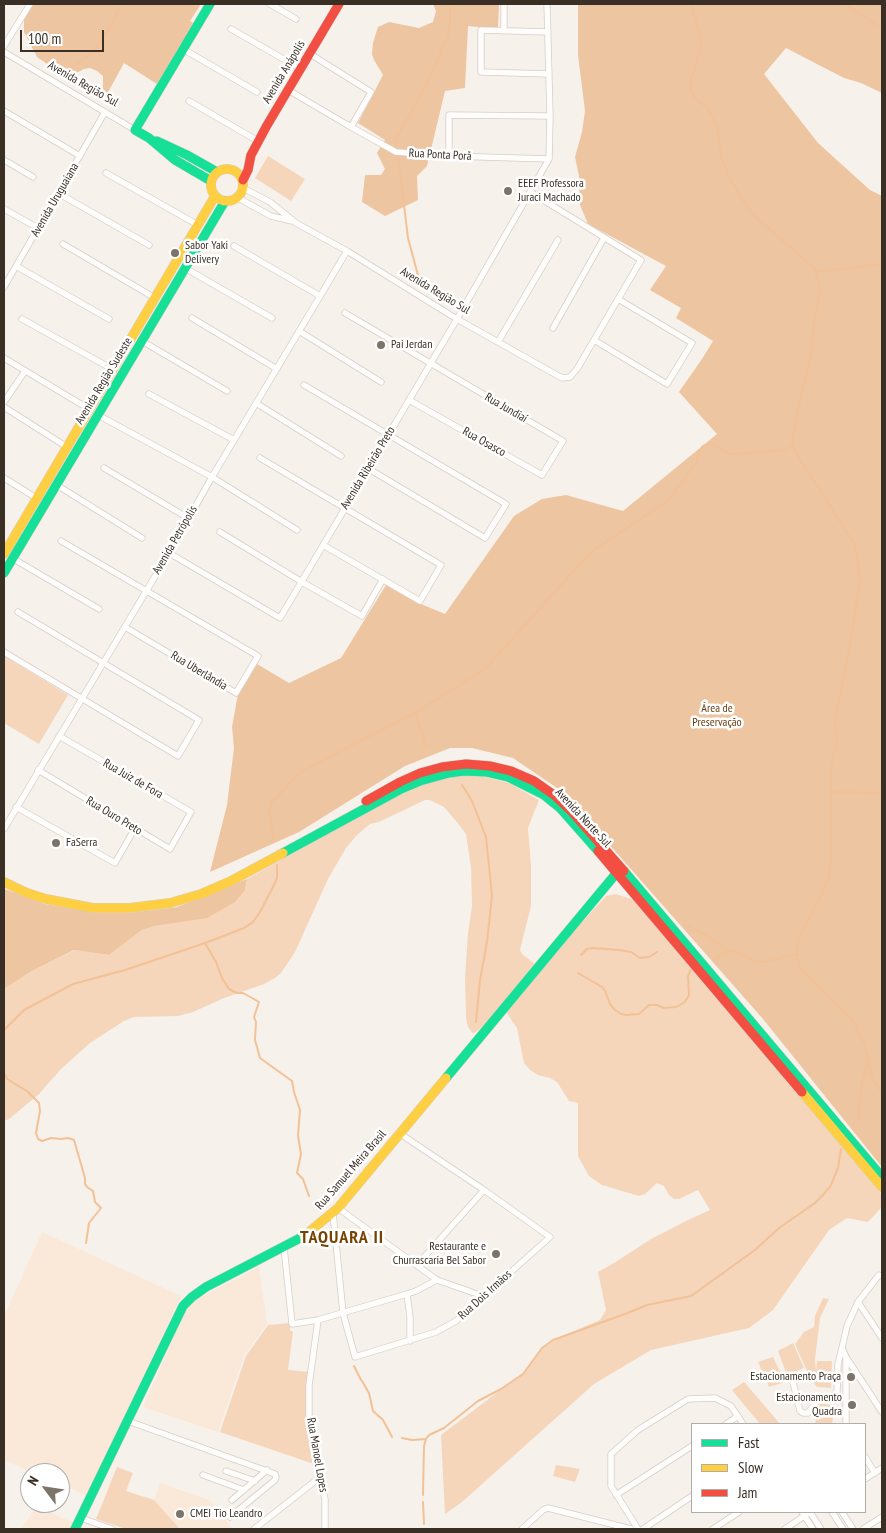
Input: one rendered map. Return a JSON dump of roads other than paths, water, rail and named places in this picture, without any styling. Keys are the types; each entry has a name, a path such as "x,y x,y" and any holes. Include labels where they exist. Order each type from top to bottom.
{"street":[{"path":"4,46 28,6 20,4"},
{"path":"135,130 210,4"},
{"path":"270,4 296,19"},
{"name":"Avenida Anápolis","path":"243,184 251,155 258,141 339,4"},
{"path":"504,4 504,31"},
{"path":"547,4 550,116 549,159 530,192 641,260 594,340 667,384 692,343 618,300"},
{"path":"232,29 301,69"},
{"path":"548,32 481,30 481,72 549,74"},
{"path":"183,49 257,92"},
{"name":"Avenida Região Sul","path":"4,52 149,138 166,144 217,172"},
{"path":"310,54 371,92 351,127"},
{"name":"Rua Ponta Porã","path":"288,90 396,152 449,156 549,159"},
{"path":"188,101 258,141"},
{"path":"4,111 80,156"},
{"name":"Avenida Uruguaiana","path":"4,287 106,112"},
{"path":"449,156 449,115 550,116"},
{"name":"Avenida Região Sul","path":"149,138 175,160 211,181"},
{"name":"Avenida Anápolis","path":"235,170 251,155"},
{"path":"4,160 33,177"},
{"path":"225,169 235,170 243,184 238,198 225,201 215,196 211,189 211,181 217,172 225,169"},
{"path":"106,173 198,226"},
{"name":"Avenida Região Sul","path":"243,184 270,202 296,223 347,251 457,319 562,378 570,376 577,369 594,340"},
{"name":"Avenida Ribeirão Preto","path":"169,553 280,618 387,435 431,364 530,192"},
{"path":"58,194 149,245"},
{"name":"Avenida Região Sudeste","path":"4,572 8,556 37,498 215,196"},
{"name":"Avenida Região Sul","path":"238,198 271,216 296,223"},
{"name":"Avenida Região Sudeste","path":"8,556 39,512 225,201"},
{"path":"4,209 38,228"},
{"path":"553,328 604,238"},
{"path":"498,342 558,240"},
{"path":"63,244 155,298"},
{"path":"234,246 320,296"},
{"name":"Avenida Petrópolis","path":"4,829 347,251"},
{"path":"16,266 109,319"},
{"path":"185,268 272,318"},
{"path":"345,313 431,364"},
{"path":"192,318 277,369"},
{"path":"22,319 122,374"},
{"path":"299,331 381,382"},
{"path":"142,342 227,391"},
{"path":"4,358 89,409"},
{"name":"Rua Jundiaí","path":"431,364 563,441 552,459"},
{"path":"4,402 24,371"},
{"path":"304,385 506,504 485,538 368,468"},
{"path":"149,394 234,440"},
{"name":"Rua Osasco","path":"409,400 542,475 552,459"},
{"path":"256,403 341,456"},
{"path":"4,407 67,447"},
{"path":"98,414 212,477 297,530"},
{"path":"260,458 441,565 420,601 323,545"},
{"path":"57,464 57,470 61,475"},
{"path":"104,468 188,518"},
{"path":"4,478 37,498 42,504 39,512"},
{"path":"55,484 142,538"},
{"path":"220,532 362,616 383,580"},
{"path":"61,540 146,590"},
{"path":"8,556 99,609"},
{"name":"Rua Uberlândia","path":"124,627 236,693 258,656 146,590"},
{"path":"4,652 178,756 199,720 18,612"},
{"name":"Rua Juiz de Fora","path":"59,736 191,812 182,829"},
{"name":"Avenida Norte-Sul","path":"4,876 18,884 49,895 80,902 111,904 162,900 202,889 232,876 406,779 442,767 471,764 511,771 545,788 562,802 882,1177"},
{"name":"Rua Ouro Preto","path":"38,770 170,849 182,829"},
{"name":"Avenida Norte-Sul","path":"4,882 27,893 46,899 93,908 134,908 170,902 202,894 230,882 414,783 448,772 487,772 508,777 534,788 544,795 619,870 623,880 882,1187"},
{"path":"16,807 115,863 135,828"},
{"name":"Rua Samuel Meira Brasil","path":"75,1529 82,1518 183,1306 192,1296 206,1287 302,1237 335,1210 619,870"},
{"name":"Rua Samuel Meira Brasil","path":"605,887 623,880"},
{"path":"399,1133 484,1190 417,1265"},
{"name":"Rua Dois Irmãos","path":"343,1313 356,1357 436,1332 456,1321 550,1237 484,1190"},
{"path":"335,1210 437,1280 483,1296"},
{"path":"335,1210 343,1313"},
{"path":"284,1247 292,1324 318,1320 407,1294 437,1280"},
{"path":"792,1378 800,1411 803,1413 808,1413 820,1397 834,1396 837,1392 837,1374 848,1326 858,1302 879,1275 882,1276"},
{"path":"407,1294 410,1317 410,1341"},
{"path":"858,1302 882,1338"},
{"name":"Rua Manoel Lopes","path":"318,1320 309,1385 309,1420 319,1478 325,1499 325,1529"},
{"path":"842,1348 882,1412"},
{"path":"846,1357 846,1423"},
{"path":"638,1529 610,1486 611,1454 638,1430 688,1399 715,1398 730,1406 743,1423"},
{"path":"728,1423 738,1416"},
{"path":"128,1421 274,1474 275,1480 230,1517"},
{"path":"616,1495 691,1447"},
{"path":"866,1459 875,1473"},
{"path":"866,1478 882,1468"},
{"path":"232,1500 267,1470"},
{"path":"226,1471 255,1481"},
{"path":"203,1475 244,1490"},
{"path":"254,1529 319,1478"},
{"path":"643,1529 691,1497"},
{"path":"522,1529 543,1510 548,1508 631,1529"},
{"path":"713,1529 737,1513"},
{"path":"785,1529 807,1513"},
{"path":"807,1513 813,1529"},
{"path":"807,1513 821,1529"},
{"path":"833,1513 843,1529"},
{"path":"843,1513 853,1529"},
{"path":"863,1529 882,1517"},
{"path":"82,1518 96,1526 112,1529"}],"waterway":[{"path":"68,70 94,50 112,24 121,4"},
{"path":"396,148 396,139 427,84 448,36 450,4"},
{"path":"691,4 701,39 700,50 690,83 691,91 694,97 707,108 713,118 718,131 721,155 727,173 747,207 759,220 814,268 819,282 820,290 813,330 812,350 796,418 792,445 853,542 857,554 860,583 835,721 837,742 831,766 831,859 829,876 797,944 797,954 801,969 855,1024 864,1044 873,1079 882,1093"},
{"path":"846,4 882,28"},
{"path":"398,156 408,238 419,279"},
{"path":"815,272 882,264"},
{"path":"274,841 269,809 272,802 302,771 415,713 485,669 591,552 669,500 696,463 699,451 703,446 708,444 716,445 723,451 735,454 786,450 792,445"},
{"path":"415,713 427,747"},
{"path":"462,785 472,801 486,837 492,896 476,1022"},
{"path":"832,792 882,793"},
{"path":"4,1030 24,1010 73,984 125,970 244,928 253,922 260,912 277,878 277,865"},
{"path":"687,926 705,934 725,949 741,954 756,962 765,962 797,954"},
{"path":"205,943 229,989 237,993 243,993 259,1002 254,1017 256,1022 255,1040 260,1058 292,1081 300,1110 298,1136 301,1154 297,1173 303,1179 309,1196"},
{"path":"581,955 587,949 592,948 631,952 640,958 649,957 657,952"},
{"path":"715,959 727,951"},
{"path":"578,973 602,987 615,1010 626,1015 639,1014 649,1005 657,1005 664,1008 676,1007 685,1002 689,995 688,976 691,969"},
{"path":"858,1120 861,1087 867,1066"},
{"path":"4,1073 7,1079 27,1091 39,1103 40,1111 36,1133 38,1139 42,1141 51,1138 74,1140 85,1184 93,1191 95,1202 101,1208 89,1223 86,1243"},
{"path":"423,1495 424,1446 429,1435 444,1428 478,1401 501,1389 523,1374 542,1348 553,1340 647,1305 691,1296 755,1250 779,1228 815,1203 830,1187 838,1168 841,1149"},
{"path":"354,1366 361,1380"},
{"path":"362,1381 369,1393 373,1411 383,1420 392,1437"},
{"path":"402,1438 412,1440 426,1439"},
{"path":"423,1502 424,1524"}],"place":[{"name":"EEEF Professora Juraci Machado","path":"508,191"},
{"name":"Sabor Yaki Delivery","path":"175,253"},
{"name":"Pai Jerdan","path":"381,345"},
{"name":"FaSerra","path":"56,843"},
{"name":"Restaurante e Churrascaria Bel Sabor","path":"496,1254"},
{"name":"Estacionamento Praça","path":"851,1377"},
{"name":"Estacionamento Quadra","path":"852,1405"},
{"name":"CMEI Tio Leandro","path":"180,1514"}],"district":[{"name":"TAQUARA II","path":"342,1238"}],"park label":[{"name":"Área de Preservação","path":"717,716"}]}
